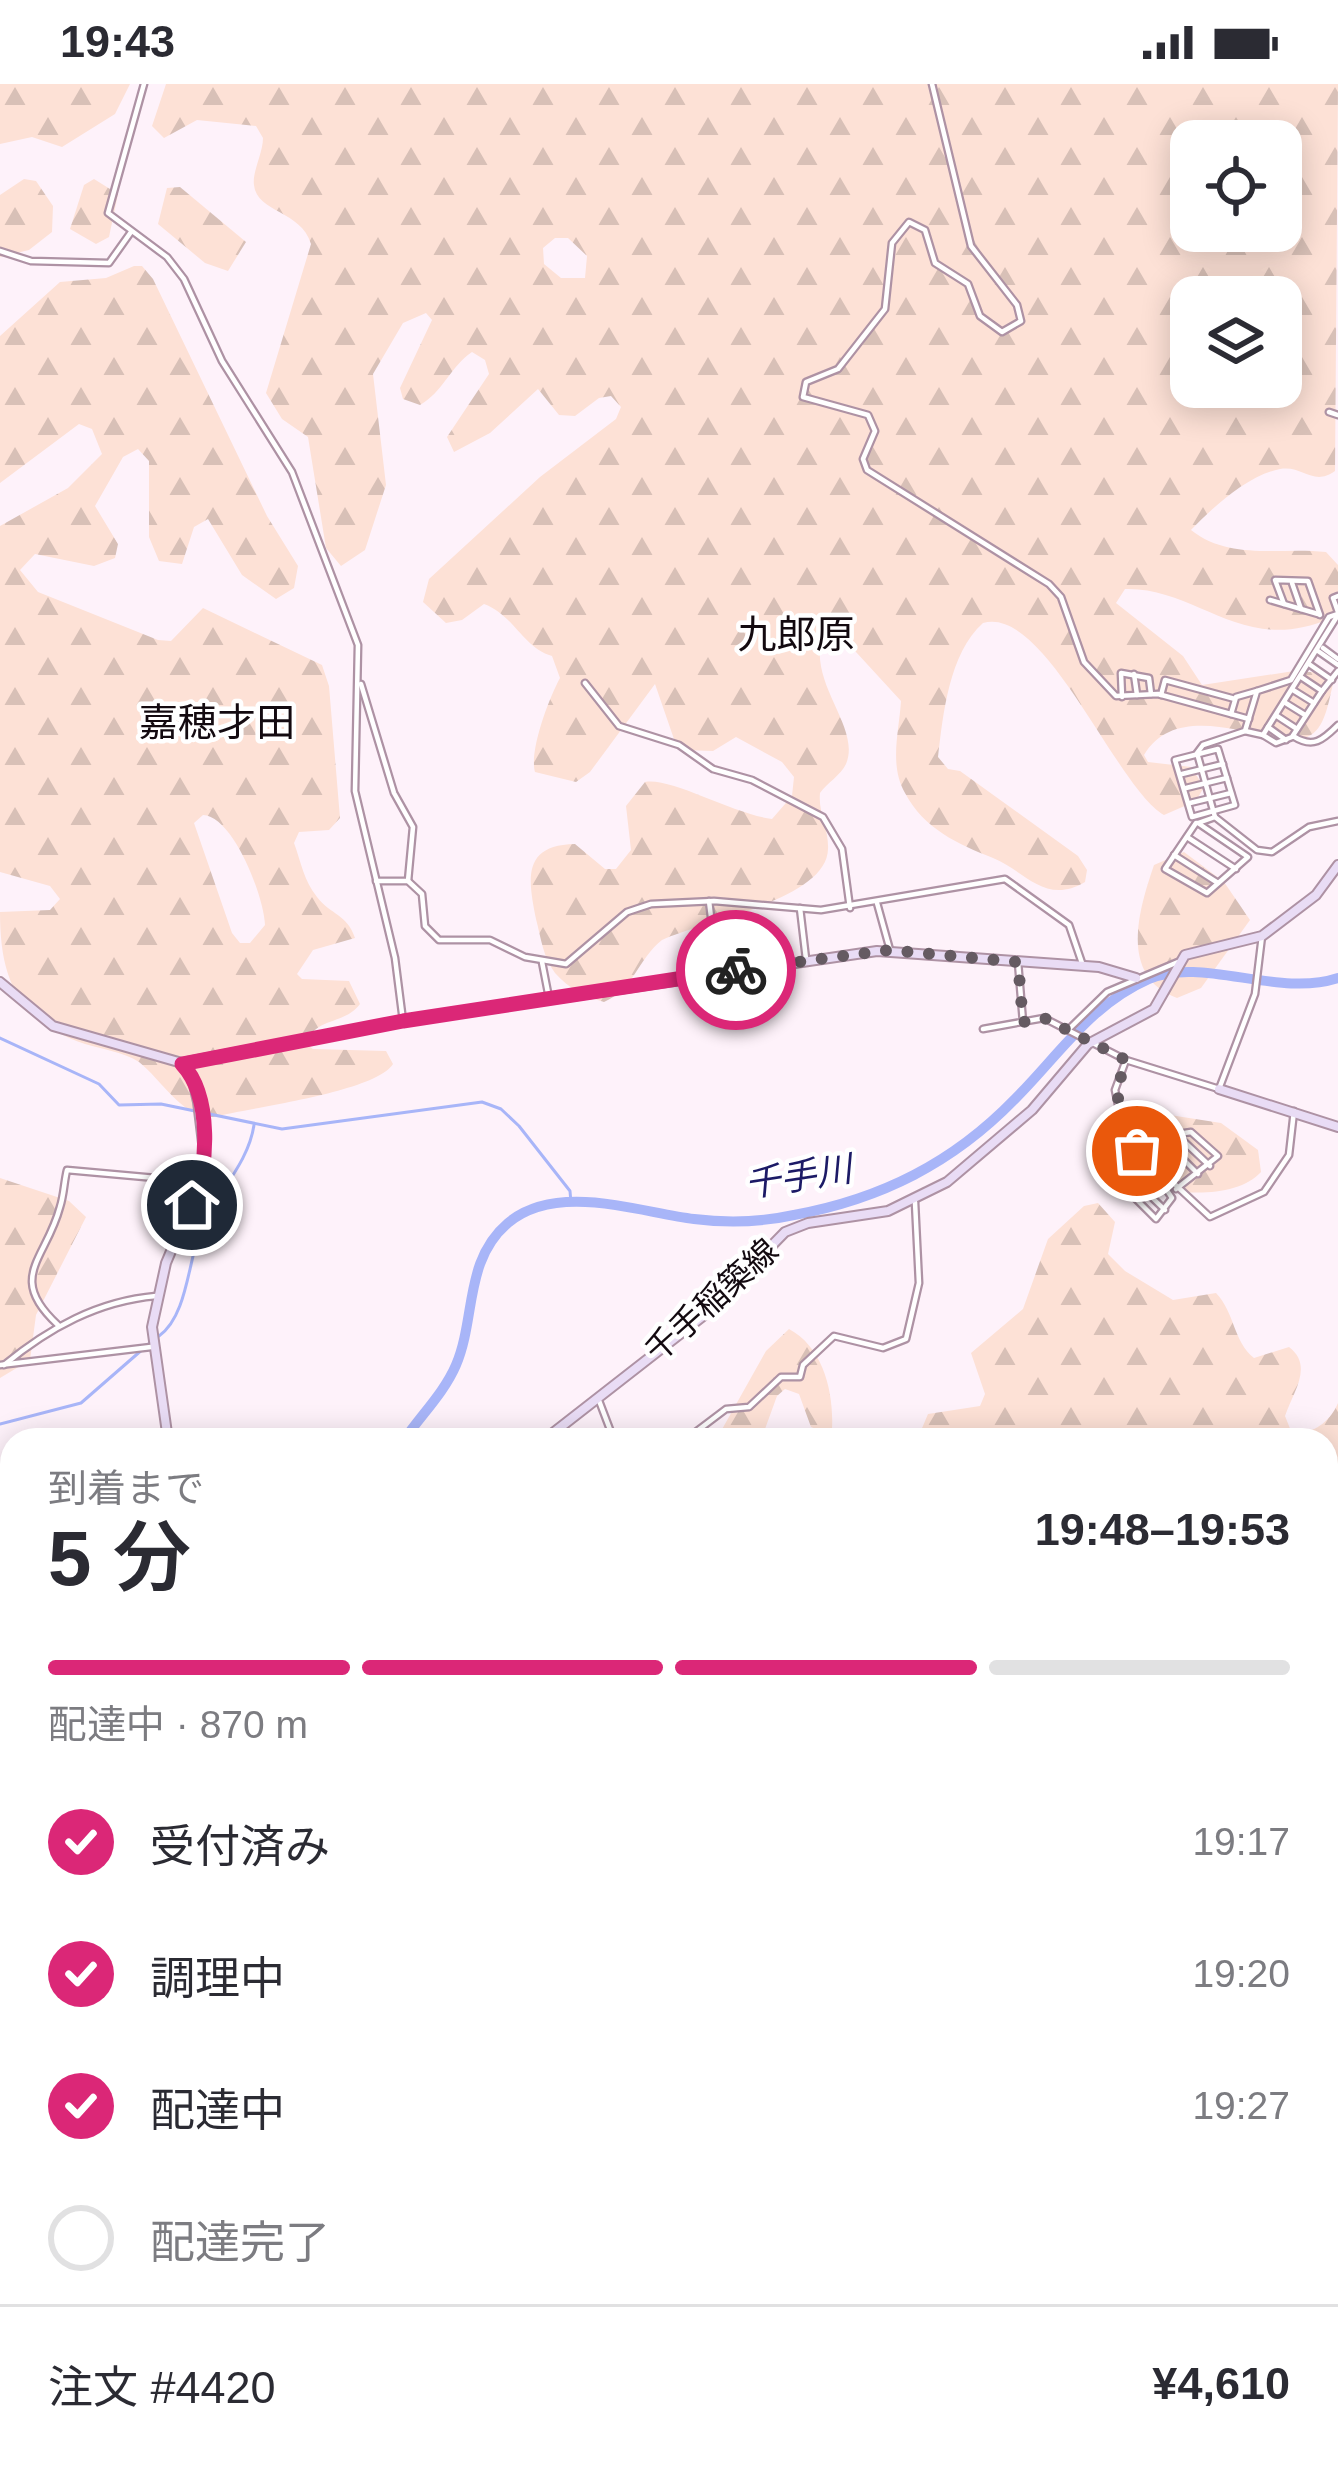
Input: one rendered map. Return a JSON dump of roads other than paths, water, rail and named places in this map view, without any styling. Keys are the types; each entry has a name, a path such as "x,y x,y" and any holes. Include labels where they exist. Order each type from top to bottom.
{"main road":[{"path":"1176,966 1203,946 1262,937 1316,895 1338,865"},
{"path":"0,982 52,1026 182,1064 403,1021 890,950 1083,966 1136,978"},
{"name":"千手稲築線","path":"559,1428 703,1316 785,1232 915,1202 995,1144 1087,1043 1146,1015 1166,991 1176,966"},
{"path":"166,1428 151,1347 156,1296 202,1182 198,1102 192,1077 182,1064"},
{"path":"1219,1089 1338,1127"}],"street":[{"path":"144,84 108,213 167,257 184,279 222,362 292,472 358,645 355,791 403,1021"},
{"path":"932,84 971,246 1017,305 1021,321 1002,332 988,326 968,284 935,263 925,230 909,222 892,243 885,308 838,369 806,382 803,397 868,415 874,430 863,459 866,470 1054,589 1084,662 1122,697"},
{"path":"0,251 31,262 109,263 131,232"},
{"path":"1329,412 1338,415"},
{"path":"1284,604 1275,580 1308,581 1321,615"},
{"path":"1292,583 1301,610"},
{"path":"1263,735 1329,632 1336,616 1333,598 1338,596"},
{"path":"1270,600 1336,616"},
{"path":"1161,695 1165,680 1235,699 1291,680 1320,647 1336,616"},
{"path":"1329,632 1338,639"},
{"path":"1197,753 1203,745 1245,731 1273,743 1292,735 1332,680 1338,663 1320,647"},
{"path":"1309,664 1332,680"},
{"path":"359,673 370,725 413,827 408,881"},
{"path":"1134,674 1137,695"},
{"path":"1122,697 1118,675 1149,678 1150,694"},
{"path":"1301,677 1322,691"},
{"path":"585,683 619,725 679,745 713,770 752,780 823,817 842,849 850,908"},
{"path":"1188,702 1194,687"},
{"path":"1293,689 1314,703"},
{"path":"1245,731 1257,691"},
{"path":"1217,710 1220,694"},
{"path":"1122,697 1161,695 1249,718"},
{"path":"1232,714 1235,699"},
{"path":"1284,702 1306,716"},
{"path":"1276,715 1292,735"},
{"path":"1268,728 1305,743 1321,741 1338,725"},
{"path":"1198,823 1248,857 1218,883 1198,892 1165,869 1198,823 1235,805 1218,748 1175,760 1192,817 1214,815"},
{"path":"1197,753 1214,815 1265,853 1309,827 1338,821"},
{"path":"1180,775 1223,764"},
{"path":"1184,789 1227,778"},
{"path":"1188,803 1231,793"},
{"path":"1187,837 1236,869"},
{"path":"1174,855 1218,883"},
{"path":"376,881 408,881 426,899 425,926 439,940 490,940 542,962 574,961 613,923 640,907 709,902 850,908 1005,879 1069,925 1083,966"},
{"path":"709,902 718,973"},
{"path":"877,903 890,950"},
{"path":"800,908 806,959"},
{"path":"983,1029 1044,1018 1126,1060 1219,1089 1257,989 1262,937"},
{"path":"542,962 549,998"},
{"path":"1018,962 1023,1022"},
{"path":"1070,1030 1098,997 1136,978 1176,966"},
{"path":"1126,1060 1115,1096 1123,1133 1171,1188 1210,1217 1264,1192 1289,1155 1294,1112"},
{"path":"1136,1150 1160,1136 1196,1133 1219,1158 1171,1188"},
{"path":"1176,1134 1210,1166"},
{"path":"1160,1136 1198,1174"},
{"path":"58,1325 36,1301 30,1279 59,1210 67,1170 202,1182"},
{"path":"1153,1180 1171,1188 1165,1210 1152,1218 1130,1196 1153,1180"},
{"path":"1140,1186 1165,1210"},
{"path":"702,1428 726,1408 748,1408 781,1377 800,1377 803,1366 834,1336 883,1348 906,1339 919,1283 915,1202"},
{"path":"2,1365 58,1325 130,1298 156,1296"},
{"path":"2,1365 151,1347"},
{"path":"598,1398 609,1428"}],"waterway":[{"name":"千手川","path":"413,1428 456,1365 484,1254 508,1223 528,1211 550,1204 598,1203 731,1221 826,1208 914,1175 967,1142 1092,1017 1149,979 1192,972 1291,983 1338,978"},
{"path":"0,1038 99,1084 119,1105 161,1104 282,1129 482,1102 501,1109 519,1126 570,1191 571,1203"},
{"path":"159,1336 175,1317 199,1234 245,1154 254,1125"},
{"path":"0,1424 81,1403 151,1342"}],"district":[{"name":"九郎原","path":"796,634"},
{"name":"嘉穂才田","path":"217,722"}]}
